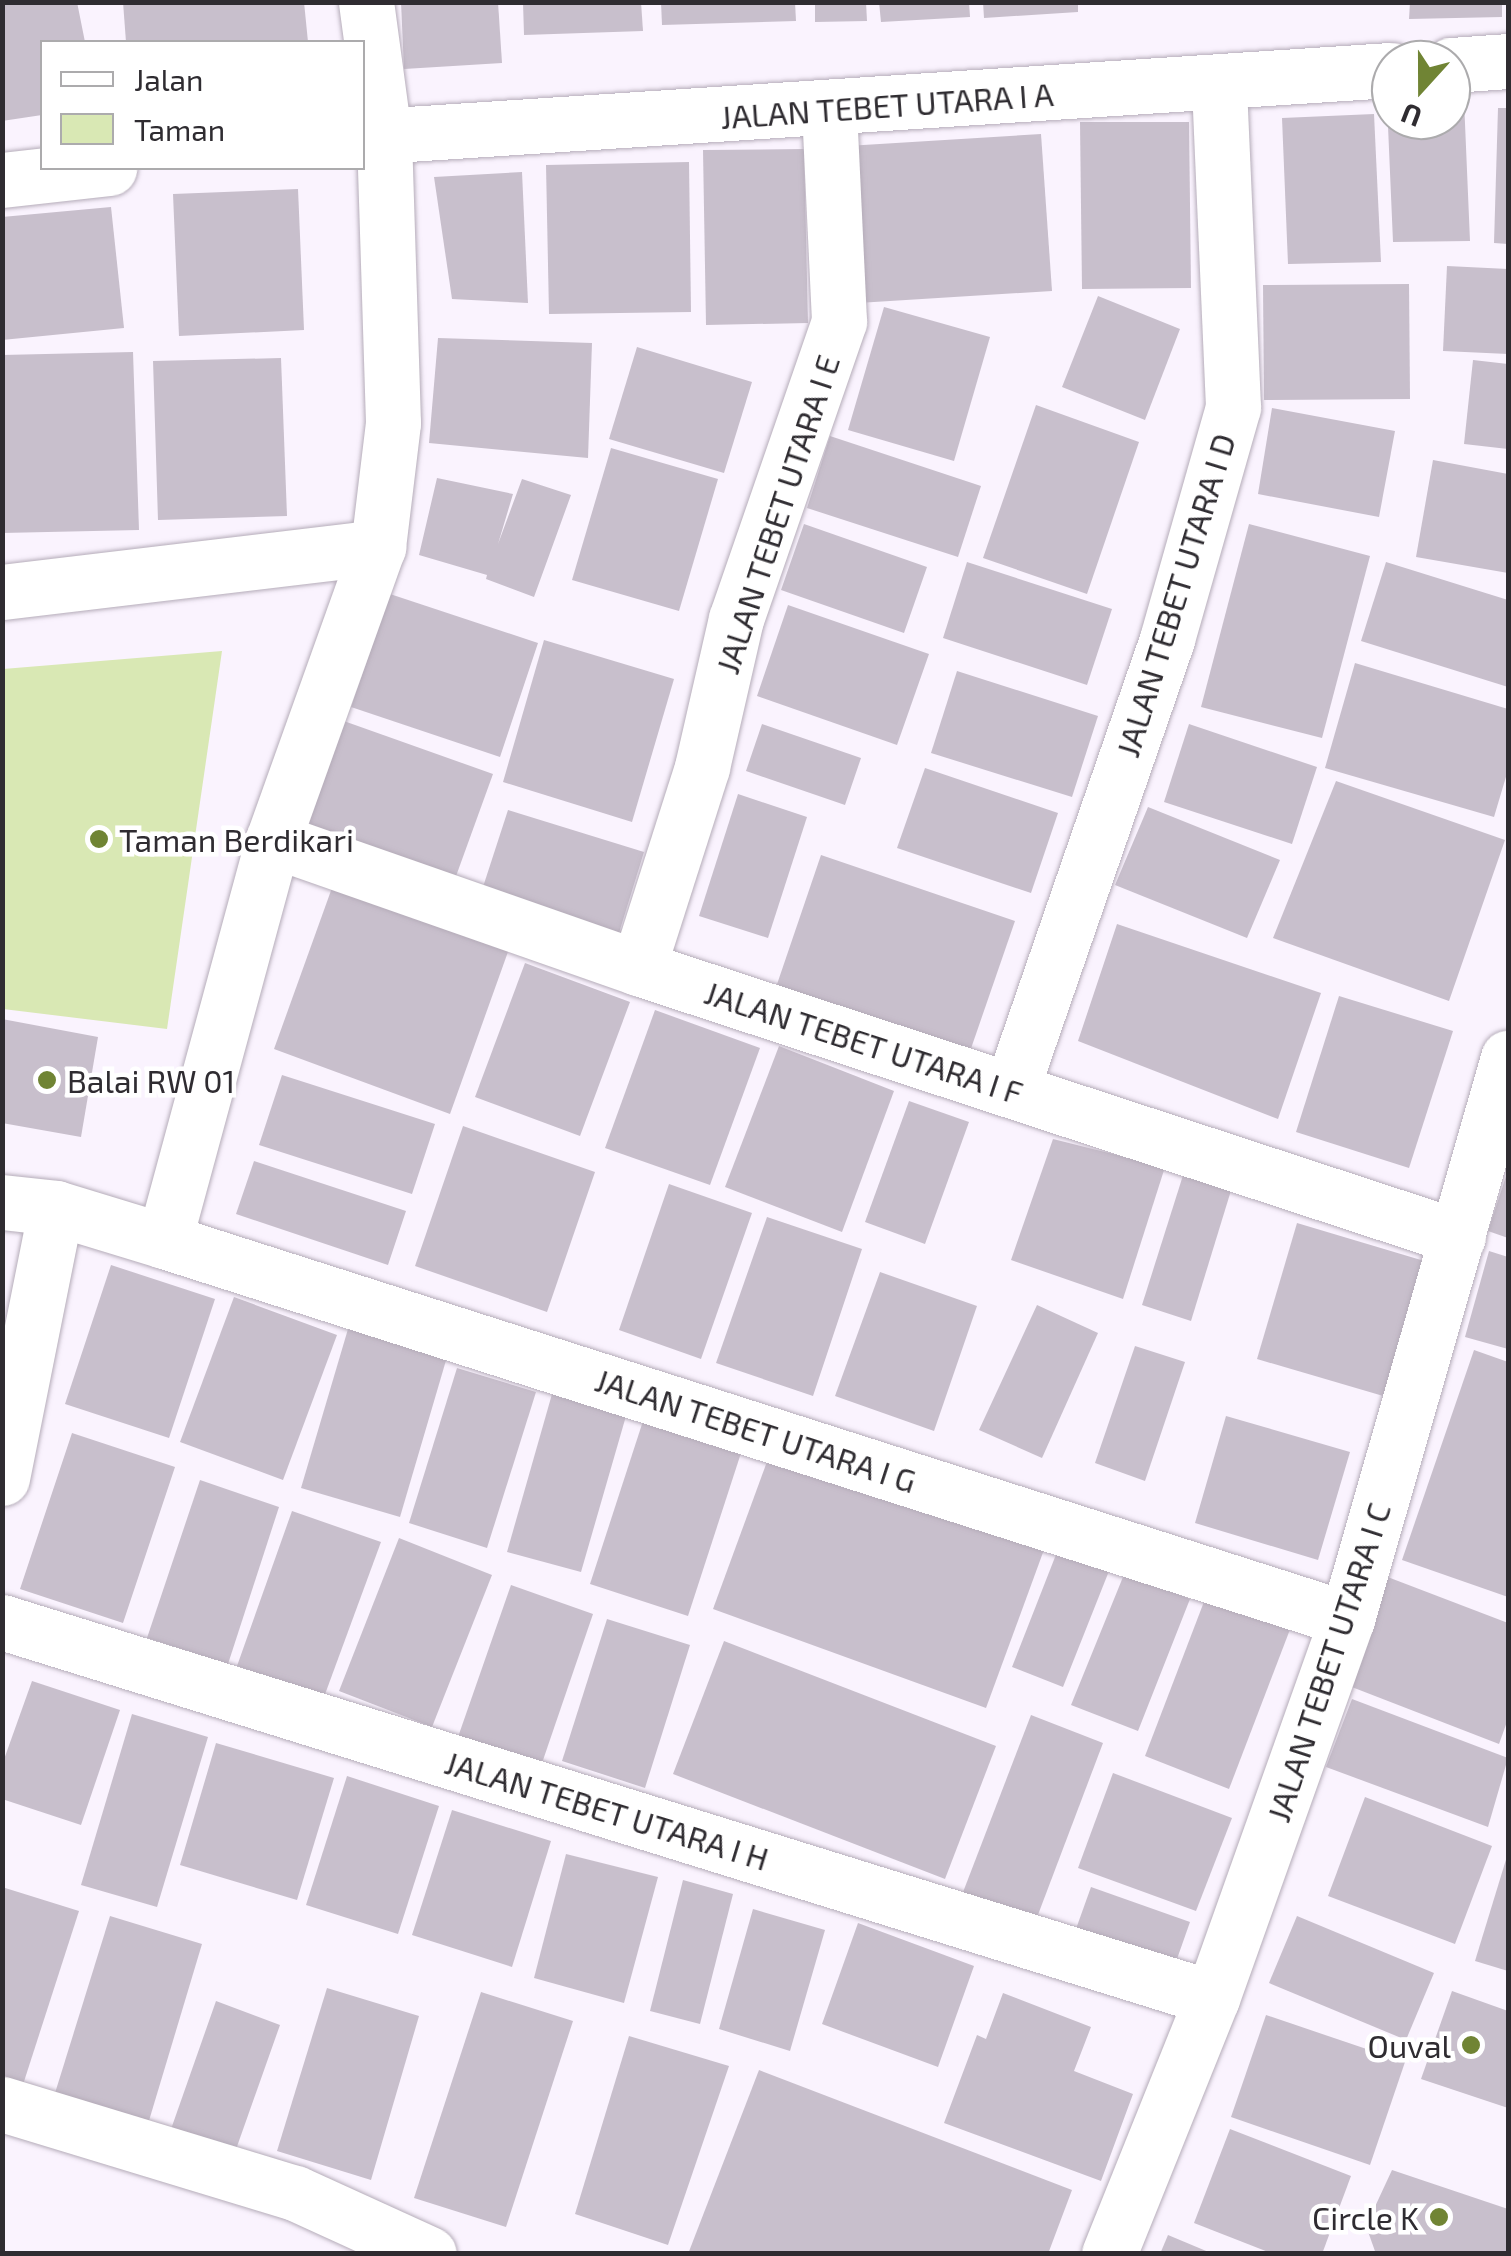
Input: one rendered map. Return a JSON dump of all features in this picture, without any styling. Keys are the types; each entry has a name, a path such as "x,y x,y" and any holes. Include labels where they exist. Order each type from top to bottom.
{"street":[{"path":"164,1241 273,840 378,547 393,422 366,2"},
{"path":"1471,63 1508,60"},
{"name":"JALAN TEBET UTARA I A","path":"373,136 1371,72"},
{"name":"JALAN TEBET UTARA I D","path":"1010,1090 1167,639 1233,407 1219,83"},
{"name":"JALAN TEBET UTARA I E","path":"638,968 702,767 736,619 839,321 829,109"},
{"path":"2,180 91,170"},
{"path":"2,592 378,547"},
{"name":"JALAN TEBET UTARA I F","path":"273,840 638,968 1458,1236"},
{"name":"JALAN TEBET UTARA I C","path":"1109,2254 1212,1998 1348,1620 1508,1058"},
{"name":"JALAN TEBET UTARA I G","path":"2,1202 56,1208 164,1241 1348,1620"},
{"path":"2,1478 56,1208"},
{"name":"JALAN TEBET UTARA I H","path":"2,1622 1212,1998"},
{"path":"2,2104 295,2193 429,2254"}],"green space":[{"name":"Taman Berdikari","path":"222,651 167,1029 3,1009 3,669"}],"building":[{"path":"2,2 77,2 85,40 40,40 40,115 2,121"},
{"path":"123,2 304,2 308,40 126,40"},
{"path":"401,2 498,2 502,63 404,69"},
{"path":"523,2 641,2 643,31 524,35"},
{"path":"661,2 795,2 796,21 662,25"},
{"path":"815,2 866,2 867,21 815,22"},
{"path":"879,2 969,2 970,17 881,22"},
{"path":"983,2 1078,2 1078,12 984,18"},
{"path":"1410,2 1502,2 1502,17 1409,19"},
{"path":"1498,108 1508,108 1508,244 1494,243"},
{"path":"1371,114 1381,262 1288,264 1282,118"},
{"path":"1080,122 1189,122 1191,288 1082,289"},
{"path":"1041,134 1052,291 858,303 847,146"},
{"path":"1389,140 1466,140 1470,241 1393,242"},
{"path":"804,149 808,323 706,325 703,150"},
{"path":"689,162 691,312 549,314 546,165"},
{"path":"522,172 528,303 452,299 434,177"},
{"path":"298,189 304,330 179,336 173,194"},
{"path":"111,207 124,328 2,340 2,217"},
{"path":"1447,266 1508,269 1508,354 1443,351"},
{"path":"1409,284 1410,399 1264,400 1263,285"},
{"path":"1098,296 1180,329 1145,420 1062,387"},
{"path":"884,307 990,337 954,461 848,430"},
{"path":"438,338 592,343 588,458 429,443"},
{"path":"637,347 752,382 724,473 609,439"},
{"path":"133,352 139,530 2,533 2,355"},
{"path":"281,358 287,516 158,520 153,361"},
{"path":"1473,360 1508,364 1508,449 1464,444"},
{"path":"1036,405 1139,442 1087,594 983,558"},
{"path":"1272,408 1395,431 1379,517 1258,494"},
{"path":"830,436 981,486 958,557 807,508"},
{"path":"611,448 718,479 679,611 572,580"},
{"path":"1433,460 1508,474 1508,573 1416,557"},
{"path":"437,478 513,494 498,544 522,479 571,495 534,597 486,579 487,575 419,555"},
{"path":"804,524 927,567 904,633 781,590"},
{"path":"1249,524 1370,556 1322,738 1201,707"},
{"path":"967,562 1112,609 1087,685 943,638"},
{"path":"1386,562 1508,600 1508,687 1361,641"},
{"path":"390,594 538,643 500,757 351,707"},
{"path":"788,605 929,654 897,745 757,696"},
{"path":"544,640 674,679 632,822 503,782"},
{"path":"1355,663 1508,709 1508,770 1494,817 1325,768"},
{"path":"957,671 1098,716 1072,797 931,753"},
{"path":"341,720 493,774 451,890 301,836"},
{"path":"762,724 861,758 845,805 746,771"},
{"path":"1189,724 1317,767 1292,844 1164,802"},
{"path":"925,768 1058,813 1031,893 897,848"},
{"path":"1336,781 1505,840 1449,1001 1273,938"},
{"path":"738,794 807,817 768,938 699,916"},
{"path":"1148,807 1280,860 1247,938 1115,885"},
{"path":"508,810 644,852 619,933 482,890"},
{"path":"821,855 1015,921 966,1063 773,996"},
{"path":"333,885 509,949 450,1114 274,1049"},
{"path":"1117,924 1321,993 1278,1119 1078,1041"},
{"path":"525,963 630,1002 580,1136 475,1097"},
{"path":"1339,996 1453,1031 1409,1168 1296,1132"},
{"path":"655,1010 760,1048 710,1185 605,1148"},
{"name":"Balai RW 01","path":"2,1019 98,1037 81,1137 2,1123"},
{"path":"779,1046 894,1091 842,1232 725,1187"},
{"path":"282,1075 435,1124 412,1194 259,1145"},
{"path":"909,1101 969,1122 925,1244 865,1222"},
{"path":"463,1126 595,1172 547,1312 415,1266"},
{"path":"1053,1139 1165,1167 1123,1299 1011,1260"},
{"path":"254,1161 406,1211 388,1265 236,1214"},
{"path":"1185,1169 1233,1184 1191,1321 1142,1305"},
{"path":"1508,1170 1508,1238 1488,1231"},
{"path":"669,1184 752,1213 701,1359 619,1330"},
{"path":"767,1217 862,1249 813,1396 716,1363"},
{"path":"1297,1223 1431,1263 1390,1398 1257,1359"},
{"path":"1489,1251 1508,1257 1508,1349 1465,1337"},
{"path":"111,1265 215,1299 169,1438 65,1404"},
{"path":"880,1272 977,1306 934,1431 835,1396"},
{"path":"234,1297 337,1335 283,1480 180,1442"},
{"path":"1037,1305 1098,1333 1042,1458 979,1430"},
{"path":"348,1329 447,1357 400,1517 301,1488"},
{"path":"1135,1346 1185,1362 1145,1481 1095,1463"},
{"path":"1474,1350 1508,1362 1508,1597 1402,1560"},
{"path":"457,1368 536,1392 487,1548 409,1523"},
{"path":"552,1394 626,1416 581,1572 507,1552"},
{"path":"1226,1416 1350,1452 1318,1560 1195,1523"},
{"path":"643,1421 741,1453 688,1616 590,1584"},
{"path":"72,1433 175,1467 123,1623 20,1589"},
{"path":"772,1448 1045,1547 986,1708 713,1609"},
{"path":"200,1480 279,1507 228,1664 147,1638"},
{"path":"292,1511 381,1542 324,1697 237,1666"},
{"path":"399,1538 492,1575 432,1727 339,1691"},
{"path":"1057,1552 1109,1571 1063,1687 1012,1667"},
{"path":"1125,1572 1190,1599 1138,1731 1071,1705"},
{"path":"1385,1576 1508,1623 1508,1719 1499,1744 1344,1684"},
{"path":"511,1585 593,1614 541,1766 458,1737"},
{"path":"1210,1586 1294,1619 1229,1789 1145,1756"},
{"path":"607,1619 690,1645 645,1788 562,1761"},
{"path":"724,1641 996,1746 945,1879 673,1774"},
{"path":"32,1681 120,1710 81,1825 2,1799 2,1765"},
{"path":"1352,1699 1508,1758 1488,1827 1326,1767"},
{"path":"132,1714 208,1737 157,1907 81,1885"},
{"path":"1031,1715 1103,1743 1033,1928 960,1900"},
{"path":"216,1743 334,1778 297,1900 180,1865"},
{"path":"1113,1773 1232,1818 1196,1911 1078,1868"},
{"path":"347,1776 439,1806 398,1934 306,1905"},
{"path":"1365,1797 1492,1846 1455,1944 1328,1896"},
{"path":"452,1810 551,1841 512,1967 412,1935"},
{"path":"1508,1853 1508,1971 1475,1961"},
{"path":"566,1854 658,1877 624,2003 534,1978"},
{"path":"683,1880 733,1894 700,2024 650,2011"},
{"path":"2,1887 79,1911 19,2097 2,2092"},
{"path":"1091,1887 1190,1922 1171,1976 1072,1940"},
{"path":"753,1909 825,1930 790,2051 719,2029"},
{"path":"110,1916 202,1944 145,2134 51,2106"},
{"path":"1297,1916 1434,1973 1406,2040 1269,1983"},
{"path":"858,1923 974,1966 938,2067 822,2024"},
{"path":"327,1988 419,2016 371,2180 277,2151"},
{"name":"Ouval","path":"1452,1991 1508,2011 1508,2108 1421,2079"},
{"path":"481,1992 573,2021 506,2227 414,2198"},
{"path":"1003,1993 1091,2027 1074,2071 1133,2094 1101,2181 944,2123 977,2035 986,2039"},
{"path":"216,2001 280,2025 234,2155 170,2132"},
{"path":"1266,2015 1405,2062 1370,2165 1231,2117"},
{"path":"629,2036 729,2066 668,2245 575,2214"},
{"path":"759,2070 1072,2190 1048,2254 688,2254"},
{"path":"1230,2129 1351,2176 1322,2254 1273,2254 1194,2223"},
{"name":"Circle K","path":"1392,2170 1508,2209 1508,2254 1376,2254 1366,2226"},
{"path":"1168,2235 1211,2253 1211,2254 1160,2254"}],"place":[{"name":"Taman Berdikari","path":"99,839"},
{"name":"Balai RW 01","path":"47,1080"},
{"name":"Ouval","path":"1471,2045"},
{"name":"Circle K","path":"1439,2217"}]}
